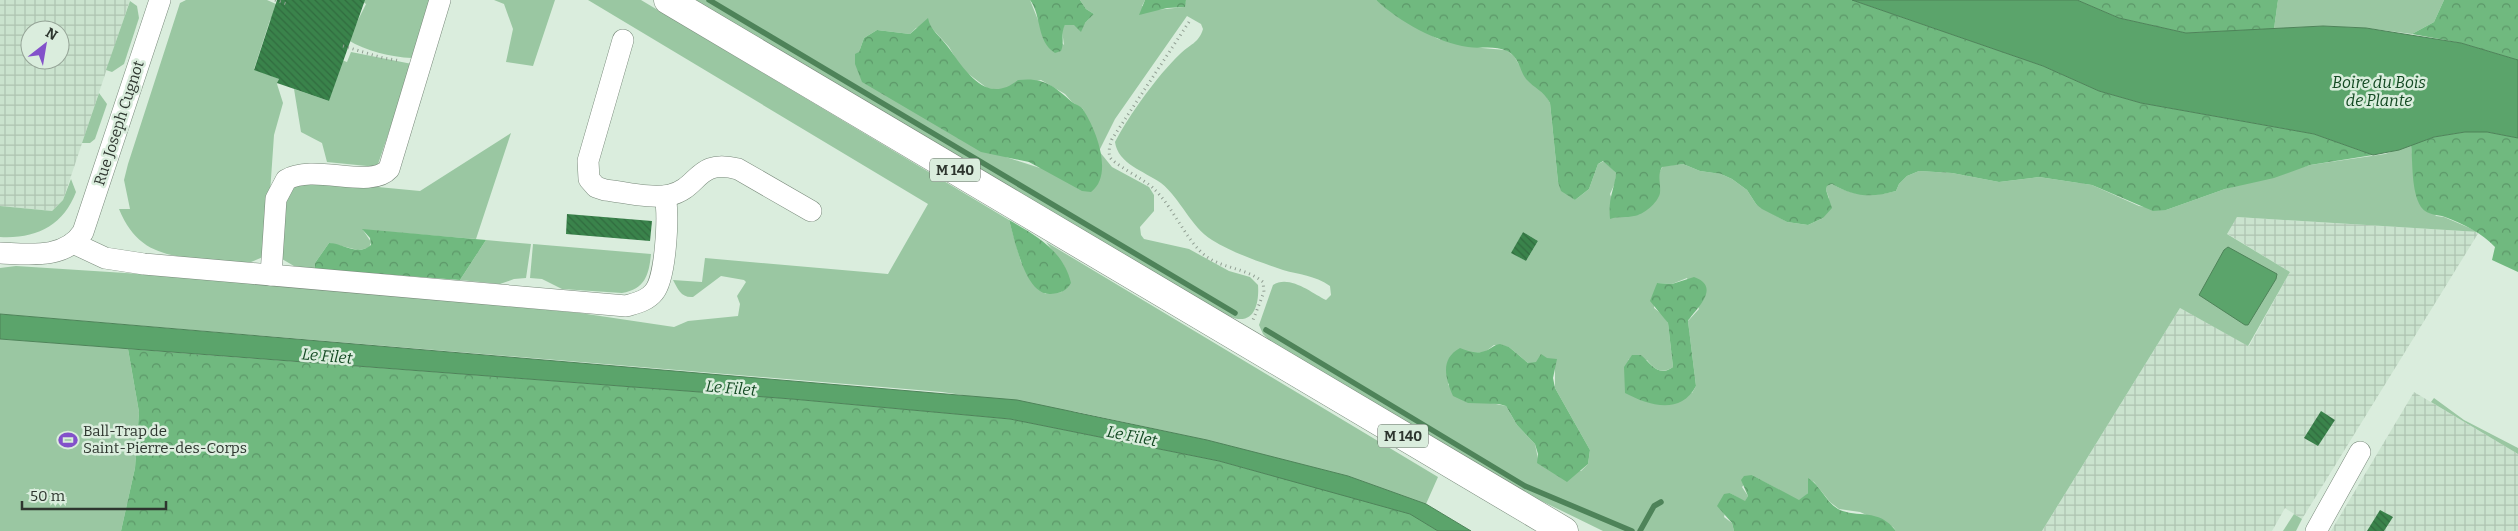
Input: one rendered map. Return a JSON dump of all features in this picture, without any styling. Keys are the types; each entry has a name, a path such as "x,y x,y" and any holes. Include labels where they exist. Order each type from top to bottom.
{"main road":[{"name":"M 140","path":"668,0 1564,531"}],"street":[{"name":"Rue Joseph Cugnot","path":"73,243 86,228 160,0"},
{"path":"271,276 276,199 282,185 292,176 307,173 377,177 384,174 389,168 440,0"},
{"path":"623,40 588,161 588,179 596,187 605,190 664,196 684,188 705,170 727,166 738,169 811,211"},
{"path":"0,253 45,254 61,250 73,243 92,253 122,262 626,306 642,302 653,294 660,284 667,211 664,196"},
{"path":"2316,531 2360,452"}],"path":[{"path":"275,0 286,4"},
{"path":"1189,22 1112,138 1109,149 1110,159 1118,166 1141,177 1154,188 1206,256 1220,264 1253,274 1262,282 1264,292 1259,309 1242,341"},
{"path":"343,46 394,60 422,61"}],"shaded area":[{"path":"0,0 130,0 63,200 52,211 0,206"},
{"path":"186,0 267,0 285,8 270,20 254,69 279,79 277,84 283,103 274,135 266,251 263,257 251,262 179,257 155,250 135,235 126,224 119,209 130,209 124,180 128,164 180,3"},
{"path":"360,0 431,0 412,58 378,53 348,40 366,4"},
{"path":"494,0 555,0 533,66 506,62 513,29 504,4"},
{"path":"588,0 641,0 1009,220 1021,262 1045,294 1062,292 1065,267 1046,242 1438,477 1426,504 1348,476 1207,440 1077,412 942,392 0,314 0,268 16,266 203,278 580,313 674,327 688,321 738,316 740,304 737,296 746,282 744,280 721,276 693,297 689,297 680,292 673,280 702,282 705,258 888,274 928,204"},
{"path":"695,0 1030,0 1038,20 1064,45 1062,30 1065,25 1085,23 1094,14 1086,9 1080,0 1145,0 1142,6 1156,10 1184,7 1186,0 1376,0 1400,17 1438,39 1482,48 1506,50 1514,56 1527,79 1544,92 1550,103 1558,182 1575,200 1589,189 1598,164 1604,161 1616,173 1615,183 1610,194 1618,216 1626,217 1659,182 1659,173 1663,166 1683,164 1700,171 1721,174 1732,179 1747,190 1756,204 1787,222 1808,225 1823,218 1829,198 1826,190 1827,186 1832,184 1847,191 1871,195 1888,193 1896,191 1899,184 1907,176 1919,171 1952,173 1999,182 2039,177 2092,185 2139,206 2166,210 2225,189 2310,165 2385,154 2411,145 2415,184 2436,216 2444,217 2479,232 2237,217 2227,234 2290,272 2248,346 2180,308 2042,531 1896,531 1893,527 1860,512 1839,509 1830,502 1814,482 1808,479 1808,493 1799,501 1752,475 1742,487 1748,496 1745,502 1730,493 1724,517 1732,523 1734,531 1603,531 1517,489 1270,341 1263,334 1259,325 1273,285 1279,282 1293,283 1326,300 1331,295 1330,286 1313,277 1283,270 1247,257 1212,240 1191,220 1168,189 1121,156 1115,142 1153,84 1171,63 1196,41 1201,34 1203,29 1201,24 1187,16 1115,119 1099,151 1112,167 1149,187 1154,195 1154,211 1140,227 1141,235 1144,239 1189,249 1229,271 1250,277 1258,285 1256,308 1249,316 1244,319 1238,319 1219,311","holes":["929,25 949,47 962,69 987,88 999,90 1041,80 1065,94 1072,102 1083,109 1099,151 1040,168 1006,157 859,52 864,38 877,30 910,34 916,28","1523,232 1538,241 1526,261 1512,253","1687,278 1699,309 1688,321 1696,386 1692,393 1628,359 1647,360 1652,366 1662,371 1673,367 1668,323 1663,315 1654,308 1657,283 1672,284","1494,345 1509,347 1528,363 1555,364 1555,388 1590,450 1588,464 1581,471 1538,459 1535,444 1517,425 1506,406 1491,403 1448,385 1448,375 1470,352 1485,352"]},
{"path":"2278,0 2444,0 2434,22 2412,34 2366,28 2323,26 2274,29"},
{"path":"130,1 137,6 139,18 124,64 112,72 106,70"},
{"path":"351,52 412,64 377,167 327,162 322,143 301,132 294,89 329,101 333,57 347,62"},
{"path":"99,93 107,104 95,139 90,143 82,143"},
{"path":"511,133 476,239 363,230 371,242 369,248 358,250 329,243 315,263 315,269 294,266 282,259 285,201 289,187 304,180 420,191"},
{"path":"71,179 76,192 64,214 56,222 36,233 25,236 0,237 0,206 52,211 63,200"},
{"path":"2237,217 2479,232 2302,519 2285,508 2272,531 2042,531 2180,308 2249,346 2290,272 2226,233"},
{"path":"486,240 531,244 526,278 514,279 500,284 460,280"},
{"path":"533,244 651,254 647,275 641,284 630,291 622,293 562,289 542,279 530,278"},
{"name":"Ball-Trap de Saint-Pierre-des-Corps","path":"0,339 128,349 139,412 135,468 121,531 0,531"},
{"path":"2414,392 2518,454 2518,531 2331,531"},
{"path":"2434,398 2464,420 2518,448 2518,454 2431,402"},
{"path":"2294,514 2302,519 2296,531 2283,531"}],"green space":[{"path":"1030,0 1080,0 1086,9 1094,14 1085,23 1081,32 1074,25 1065,25 1061,51 1055,53 1045,42 1034,6"},
{"path":"1145,0 1186,0 1185,7 1167,8 1139,15"},
{"path":"1376,0 1852,0 2043,66 2099,91 2141,103 2314,134 2373,155 2310,165 2274,178 2225,189 2166,210 2153,211 2092,185 2039,177 1999,182 1952,173 1919,171 1907,176 1899,184 1896,191 1879,195 1856,194 1832,184 1827,186 1826,190 1832,208 1823,218 1808,225 1787,222 1762,209 1756,204 1747,190 1732,179 1721,174 1700,171 1683,164 1662,167 1659,197 1646,211 1634,216 1610,219 1610,200 1616,173 1603,161 1598,164 1589,189 1575,200 1561,191 1558,182 1550,103 1545,95 1526,79 1514,56 1498,48 1468,47 1431,36 1396,16"},
{"path":"2077,0 2278,0 2274,29 2186,33 2119,18"},
{"path":"2444,0 2518,0 2518,60 2461,43 2412,34 2434,22"},
{"path":"928,18 933,30 977,82 986,87 996,89 1007,87 1018,80 1042,81 1060,91 1082,108 1089,119 1101,152 1101,175 1098,184 1091,192 1082,191 1029,162 981,152 862,82 855,64 855,54 859,52 864,38 877,30 910,34"},
{"path":"2465,132 2487,132 2518,138 2518,272 2492,260 2495,247 2484,237 2459,223 2427,212 2421,207 2418,200 2414,185 2411,145 2434,137"},
{"path":"1009,220 1038,238 1055,253 1062,262 1071,283 1065,290 1051,294 1042,292 1034,286 1022,265"},
{"path":"362,229 486,240 460,280 315,269 315,263 329,243 356,250 361,250 371,245 370,238"},
{"path":"1694,277 1702,281 1706,286 1707,292 1701,304 1688,321 1696,386 1689,395 1673,405 1653,404 1625,393 1624,367 1632,355 1641,355 1659,370 1664,371 1673,367 1668,323 1650,301 1657,283 1672,284"},
{"path":"1500,344 1509,347 1528,363 1536,362 1541,354 1547,358 1557,359 1553,378 1555,388 1590,450 1588,464 1567,482 1537,463 1538,454 1535,444 1517,425 1506,406 1468,403 1453,396 1446,375 1449,357 1460,348 1472,352 1482,352"},
{"path":"128,349 792,399 1010,419 1219,461 1411,514 1438,531 121,531 135,468 139,412"},
{"path":"1752,475 1799,500 1808,493 1808,478 1838,509 1845,512 1875,516 1889,524 1896,531 1734,531 1732,523 1717,506 1724,494 1730,493 1745,501 1748,496 1741,480 1744,476"}],"water":[{"name":"Boire du Bois de Plante","path":"1852,0 2077,0 2119,18 2186,33 2323,26 2366,28 2461,43 2518,60 2518,138 2487,132 2465,132 2434,137 2399,150 2373,155 2314,134 2141,103 2099,91 2043,66"},
{"path":"2228,247 2277,274 2276,279 2248,325 2245,325 2199,295 2224,250"},
{"name":"Le Filet","path":"0,314 1017,400 1207,440 1348,476 1426,504 1471,531 1438,531 1410,514 1219,461 1010,419 792,399 0,339"}],"building":[{"path":"277,0 365,0 329,101 277,83 279,79 254,70"},
{"path":"567,214 652,221 650,241 566,234"},
{"path":"1523,232 1538,241 1526,261 1511,253"},
{"path":"2321,411 2335,420 2318,446 2304,438"},
{"path":"2380,510 2393,517 2384,531 2367,531"}],"waterway":[{"path":"709,0 1235,313"},
{"path":"1266,330 1525,486 1632,531"},
{"path":"1640,531 1654,506 1661,502"}],"place":[{"name":"Ball-Trap de Saint-Pierre-des-Corps","path":"68,440"}]}
